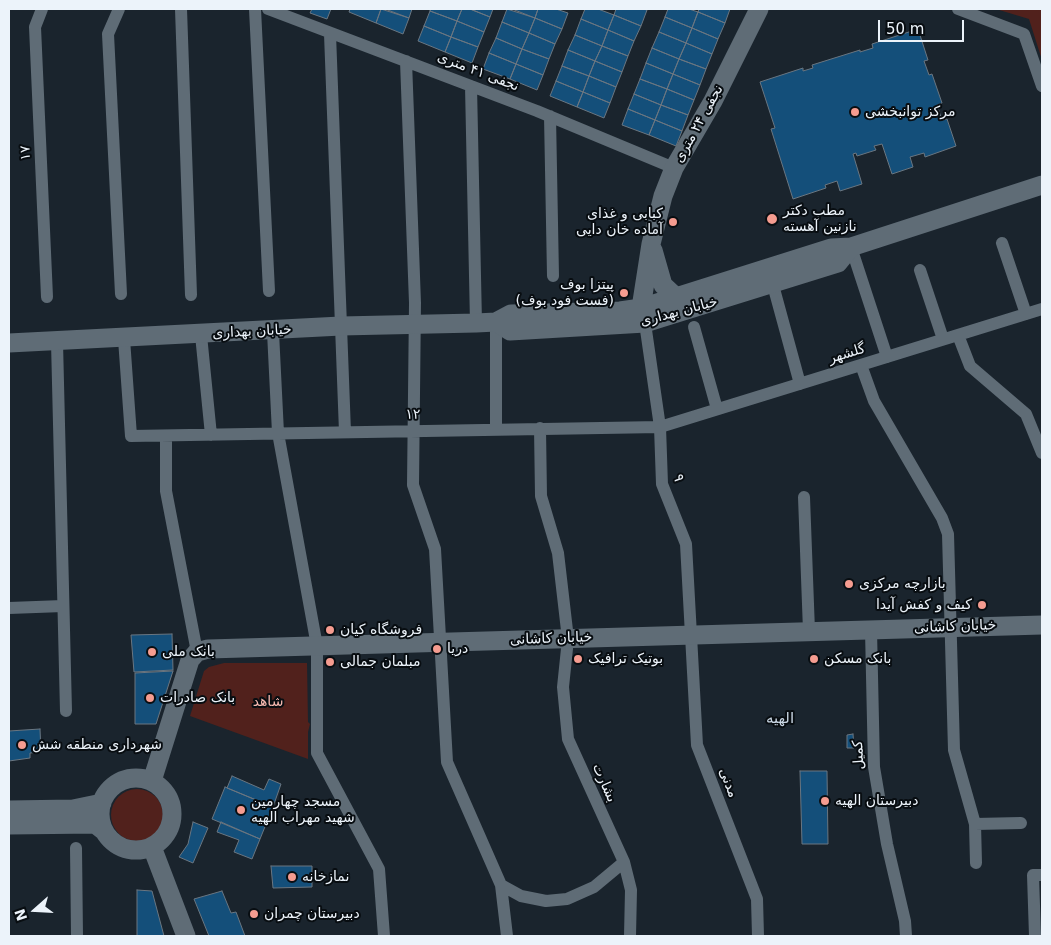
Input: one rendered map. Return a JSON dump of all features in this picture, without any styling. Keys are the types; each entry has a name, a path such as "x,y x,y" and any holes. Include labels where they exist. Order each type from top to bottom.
{"street":[{"name":"۱۷","path":"42,9 35,27 48,297"},
{"path":"119,9 108,34 121,294"},
{"path":"181,9 191,294"},
{"path":"255,9 269,291"},
{"name":"نجفی ۴۱ متری","path":"268,9 550,116 674,168"},
{"name":"نجفی ۲۴ متری","path":"643,315 651,244 663,196 674,168 713,101 759,9"},
{"path":"958,9 1024,34 1042,86"},
{"path":"330,34 346,432"},
{"path":"406,61 414,326 413,485 435,549 447,762 501,885 507,936"},
{"path":"471,86 476,324"},
{"path":"550,116 553,276"},
{"name":"خیابان بهداری","path":"684,313 831,248 851,247 1042,185"},
{"path":"1002,243 1026,314"},
{"path":"651,244 664,285 684,313 717,409"},
{"path":"851,247 887,357"},
{"name":"خیابان بهداری","path":"9,343 273,332 341,326 476,324 496,322 510,314 620,311 643,315 684,313 838,263 851,247"},
{"path":"920,270 943,339"},
{"path":"773,285 800,384"},
{"name":"گلشهر","path":"660,427 1042,309"},
{"name":"۹","path":"643,315 660,427 662,484 686,544 690,635"},
{"path":"496,322 496,429"},
{"path":"273,332 278,433 317,646 317,753 379,869 384,936"},
{"path":"201,335 211,434"},
{"path":"958,335 970,366 1026,414 1042,453"},
{"name":"۱۲","path":"124,339 131,436 660,427"},
{"path":"57,342 66,711"},
{"path":"861,365 874,401 942,518 948,534 954,750 975,824 976,863"},
{"name":"بشارت","path":"540,428 541,496 558,552 568,639 563,686 568,739 624,862 631,890 630,936"},
{"path":"152,781 188,665 197,652 166,491 166,436"},
{"path":"804,497 809,632"},
{"path":"9,608 63,606"},
{"name":"خیابان کاشانی","path":"197,652 208,649 1042,625"},
{"name":"کمیل","path":"871,630 874,767 887,844 905,921 906,936"},
{"name":"مدنی","path":"690,635 697,745 757,898 758,936"},
{"path":"144,778 152,781 165,793 172,810 170,827 166,835 152,846 134,850 125,849 109,838 104,831 100,822 102,802 111,788 126,779 144,778"},
{"path":"9,810 73,810 102,802"},
{"path":"975,824 1021,823"},
{"path":"9,825 95,824 104,831"},
{"path":"152,846 186,936"},
{"path":"76,848 77,936"},
{"path":"501,885 521,896 546,901 567,899 594,887 624,862"},
{"path":"1034,936 1038,875"}],"green space":[{"path":"996,9 1042,9 1042,60 1029,19"},
{"name":"شاهد","path":"224,663 307,663 308,722 310,724 308,732 308,759 190,716 204,671 209,667"},
{"path":"137,789 147,791 155,797 161,805 163,815 161,825 155,833 147,839 137,841 127,839 119,833 113,825 111,815 113,805 119,797 127,791"}],"building":[{"path":"312,9 331,9 327,19 310,13"},
{"path":"350,9 381,9 376,23 349,12"},
{"path":"381,9 409,18 403,34 376,23"},
{"path":"385,9 412,9 409,18"},
{"path":"431,9 462,9 457,21 430,11"},
{"path":"462,9 470,9 490,17 484,32 457,21"},
{"path":"470,9 493,9 490,17"},
{"path":"507,9 535,18 529,33 502,22"},
{"path":"512,9 538,9 535,18"},
{"path":"538,9 556,9 568,13 562,29 535,18"},
{"path":"585,9 598,9 614,15 608,30 581,19"},
{"path":"616,9 647,10 641,26 614,15"},
{"path":"668,9 689,9 698,12 692,28 665,17"},
{"path":"699,9 730,9 725,23 698,12"},
{"path":"430,11 457,21 451,37 424,26"},
{"path":"698,12 725,23 718,39 692,28"},
{"path":"614,15 641,26 634,41 608,30"},
{"path":"665,17 692,28 686,43 659,32"},
{"path":"535,18 562,29 555,44 529,33"},
{"path":"581,19 608,30 602,46 575,35"},
{"path":"457,21 484,32 478,47 451,37"},
{"path":"502,22 529,33 522,49 496,38"},
{"path":"424,26 451,37 445,52 418,41"},
{"path":"692,28 718,39 712,54 686,43"},
{"name":"مرکز توانبخشی","path":"918,29 928,60 924,61 929,75 932,74 942,103 937,105 942,120 947,119 956,146 925,157 924,153 910,157 913,167 892,174 882,144 874,146 876,150 857,156 856,153 853,154 862,184 840,191 837,181 825,185 826,188 793,199 771,129 775,128 760,82 803,68 803,71 813,68 812,65 860,50 860,52 873,48 872,44"},
{"path":"608,30 634,41 628,56 602,46"},
{"path":"659,32 686,43 679,59 652,48"},
{"path":"529,33 555,44 549,59 522,49"},
{"path":"575,35 602,46 595,61 568,50"},
{"path":"451,37 478,47 472,63 445,52"},
{"path":"496,38 522,49 516,64 489,53"},
{"path":"686,43 712,54 706,69 679,59"},
{"path":"602,46 628,56 622,72 595,61"},
{"path":"652,48 679,59 673,74 646,63"},
{"path":"522,49 549,59 543,75 516,64"},
{"path":"568,50 595,61 589,76 562,66"},
{"path":"489,53 516,64 510,79 483,69"},
{"path":"679,59 706,69 700,85 673,74"},
{"path":"595,61 622,72 616,87 589,76"},
{"path":"646,63 673,74 667,89 640,79"},
{"path":"516,64 543,75 537,90 510,79"},
{"path":"562,66 589,76 583,92 556,81"},
{"path":"673,74 700,85 694,100 667,89"},
{"path":"589,76 616,87 610,103 583,92"},
{"path":"640,79 667,89 661,105 634,94"},
{"path":"556,81 583,92 577,107 550,96"},
{"path":"667,89 694,100 688,115 661,105"},
{"path":"583,92 610,103 604,118 577,107"},
{"path":"634,94 661,105 655,120 628,109"},
{"path":"661,105 688,115 682,131 655,120"},
{"path":"628,109 655,120 649,135 622,125"},
{"path":"655,120 682,131 676,146 649,135"},
{"name":"بانک ملی","path":"172,634 173,670 134,672 131,635"},
{"name":"بانک صادرات","path":"173,671 156,724 135,724 135,673"},
{"path":"40,729 41,752 30,753 30,758 9,761 9,731"},
{"path":"853,734 854,748 847,748 847,735"},
{"path":"800,771 827,771 828,844 802,844"},
{"path":"232,776 264,790 269,779 281,784 273,807 227,788"},
{"path":"225,787 273,807 260,839 212,819"},
{"path":"193,822 208,828 193,863 179,857 188,844"},
{"path":"221,822 260,839 252,859 234,852 239,840 217,832"},
{"name":"نمازخانه","path":"271,866 312,866 312,887 273,888"},
{"path":"137,890 152,891 164,936 137,936"},
{"path":"222,891 231,913 236,912 245,936 209,936 194,899"}],"place":[{"name":"مرکز توانبخشی","path":"855,112"},
{"name":"مطب دکتر نازنین آهسته","path":"772,219"},
{"name":"کبابی و غذای آماده خان دایی","path":"673,222"},
{"name":"پیتزا بوف (فست فود بوف)","path":"624,293"},
{"name":"بازارچه مرکزی","path":"849,584"},
{"name":"کیف و کفش آیدا","path":"982,605"},
{"name":"فروشگاه کیان","path":"330,630"},
{"name":"دریا","path":"437,649"},
{"name":"بانک ملی","path":"152,652"},
{"name":"بوتیک ترافیک","path":"578,659"},
{"name":"بانک مسکن","path":"814,659"},
{"name":"مبلمان جمالی","path":"330,662"},
{"name":"بانک صادرات","path":"150,698"},
{"name":"شهرداری منطقه شش","path":"22,745"},
{"name":"دبیرستان الهیه","path":"825,801"},
{"name":"مسجد چهارمین شهید مهراب الهیه","path":"241,810"},
{"name":"نمازخانه","path":"292,877"},
{"name":"دبیرستان چمران","path":"254,914"}],"district":[{"name":"الهیه","path":"780,719"}]}
